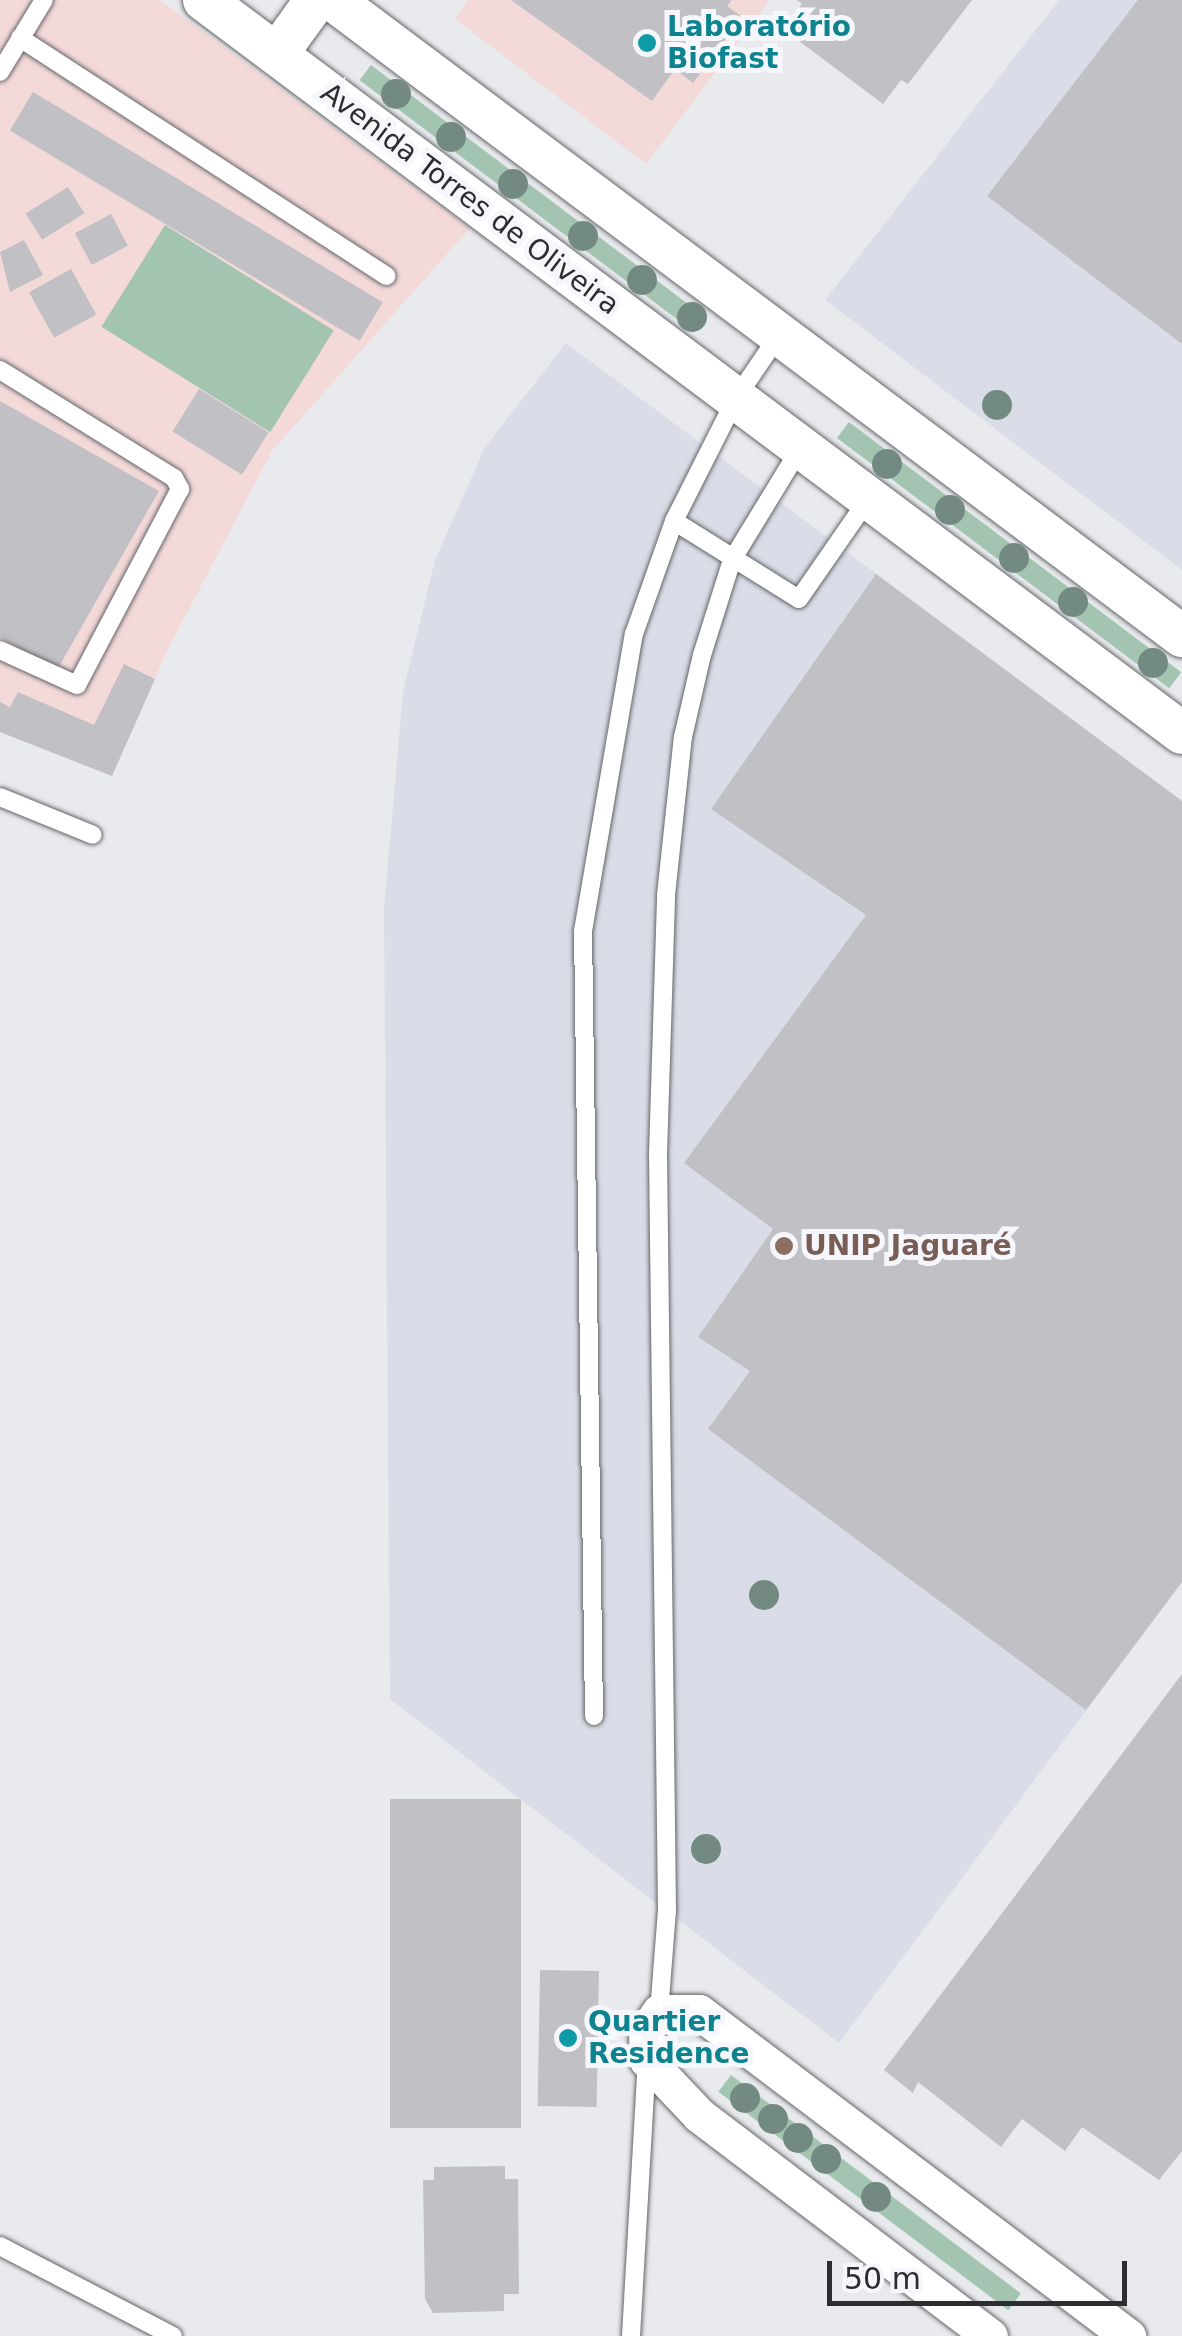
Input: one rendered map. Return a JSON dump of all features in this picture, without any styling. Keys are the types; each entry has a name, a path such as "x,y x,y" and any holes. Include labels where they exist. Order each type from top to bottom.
{"street":[{"name":"Avenida Torres de Oliveira","path":"204,0 1182,732"},
{"path":"276,54 316,0"},
{"path":"333,0 1182,636"},
{"path":"990,2336 699,2116 647,2060 646,2031 659,2012 699,2012 1108,2330"}],"lane":[{"path":"0,72 44,0"},
{"path":"20,38 386,276"},
{"path":"594,1716 583,930 626,671 674,521 736,398 779,335"},
{"path":"0,370 174,478 180,490 77,685 0,650"},
{"path":"659,2012 667,1911 658,1154 666,895 683,737 732,560 801,448"},
{"path":"674,521 732,560 804,598 869,498"},
{"path":"0,797 94,835"},
{"path":"631,2336 647,2060"},
{"path":"0,2246 173,2336"}],"shaded area":[{"path":"0,0 160,0 470,228 272,451 167,651 112,776 0,732"},
{"path":"468,0 770,0 646,164 455,19"},
{"path":"1059,0 1182,0 1182,570 825,300"},
{"name":"UNIP Jaguaré","path":"566,343 1182,801 1182,1582 839,2043 390,1699 384,909 403,692 435,560 485,447"}],"green space":[{"path":"371,65 706,317 694,332 360,80"},
{"path":"165,225 334,330 270,432 101,327"},
{"path":"849,422 1181,672 1169,688 837,438"},
{"path":"731,2075 1021,2293 1008,2310 718,2092"}],"building":[{"name":"Laboratório Biofast","path":"511,0 732,0 727,6 742,17 693,83 675,69 652,101"},
{"path":"797,0 972,0 908,84 901,80 883,104 783,29 802,4"},
{"path":"1138,0 1182,0 1182,344 987,196"},
{"path":"33,92 383,302 360,341 10,131"},
{"path":"68,187 84,213 42,240 26,213"},
{"path":"111,214 128,246 92,265 75,233"},
{"path":"24,240 43,275 10,292 0,252"},
{"path":"71,269 96,314 54,338 29,292"},
{"path":"199,389 269,432 242,475 173,431"},
{"path":"0,401 159,491 57,670 0,637"},
{"path":"876,574 1182,801 1182,1582 1086,1710 708,1429 750,1371 698,1337 773,1229 684,1163 866,915 711,809"},
{"path":"124,664 155,679 112,776 0,732 0,702 10,707 18,692 94,725"},
{"path":"1182,1674 1182,2151 1159,2180 1082,2127 1065,2151 1022,2119 1001,2147 918,2082 913,2093 884,2070"},
{"path":"390,1799 521,1799 521,2128 390,2128"},
{"name":"Quartier Residence","path":"540,1970 599,1971 597,2107 538,2106"},
{"path":"505,2166 505,2179 518,2179 519,2294 504,2294 504,2311 433,2313 425,2299 423,2180 434,2180 434,2167"}],"place":[{"name":"Laboratório Biofast","path":"647,43"},
{"name":"UNIP Jaguaré","path":"784,1246"},
{"name":"Quartier Residence","path":"568,2038"}]}
